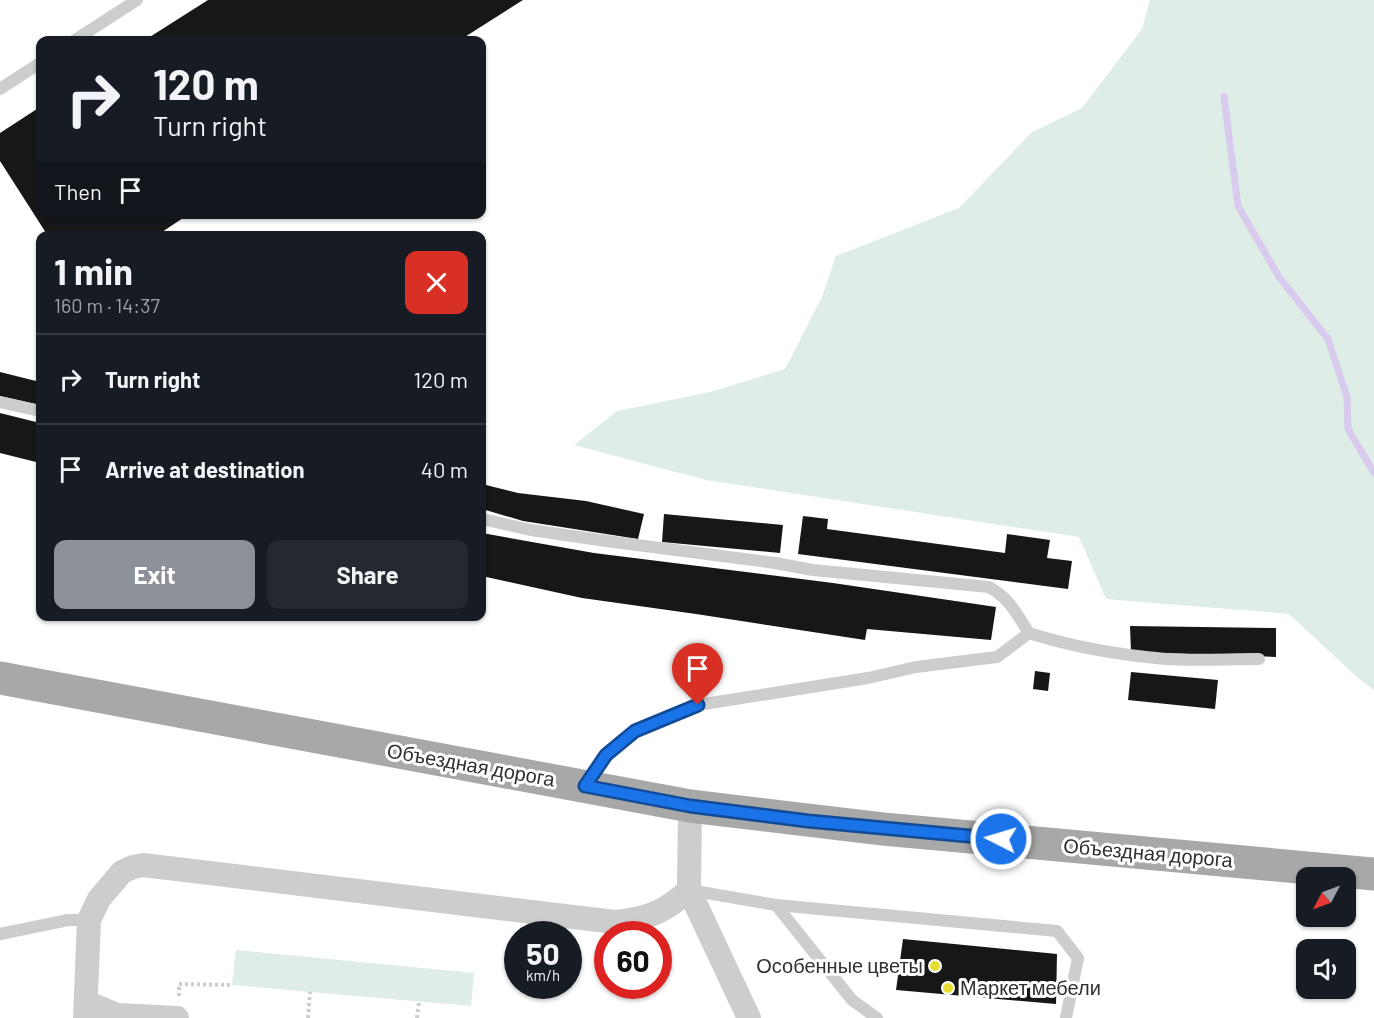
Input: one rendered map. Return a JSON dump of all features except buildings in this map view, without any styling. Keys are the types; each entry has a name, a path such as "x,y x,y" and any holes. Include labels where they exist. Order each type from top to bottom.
{"main road":[{"name":"Объездная дорога","path":"0,678 690,806 883,829 1374,874"}],"street":[{"path":"690,806 689,890 749,1018"},
{"path":"177,1018 117,1015 86,1010 89,920 99,899 122,872 133,867 143,865 615,922 636,920 657,914 675,904 689,890"}],"lane":[{"path":"81,36 137,0"},
{"path":"0,89 36,66"},
{"path":"0,402 36,410"},
{"path":"486,520 542,532 775,562 813,570 989,587 1003,595 1011,604 1029,633 1056,642 1109,652 1167,659 1259,659"},
{"path":"585,786 606,755 635,731 698,705 858,679 916,667 998,657 1029,633"},
{"path":"689,890 776,905 1058,931 1078,958 1066,1018"},
{"path":"776,905 852,1000 877,1018"},
{"path":"0,934 68,920 89,920"}],"path":[{"path":"179,984 232,985"},
{"path":"308,1018 310,992"},
{"path":"417,1018 419,1002"}],"shaded area":[{"path":"1150,0 1374,0 1374,690 1289,614 1106,599 1079,537 706,480 574,445 617,411 710,392 785,369 822,297 836,256 959,208 1032,132 1082,108 1142,29"},
{"path":"236,950 474,973 471,1006 232,985"}],"waterway":[{"path":"1224,97 1238,206 1279,277 1328,339 1347,397 1348,429 1374,473"}],"place":[{"name":"Особенные цветы","path":"935,966"},
{"name":"Маркет мебели","path":"948,988"}],"route":[{"path":"698,705 635,731 606,755 585,786 690,806 883,829 1001,839"}]}
